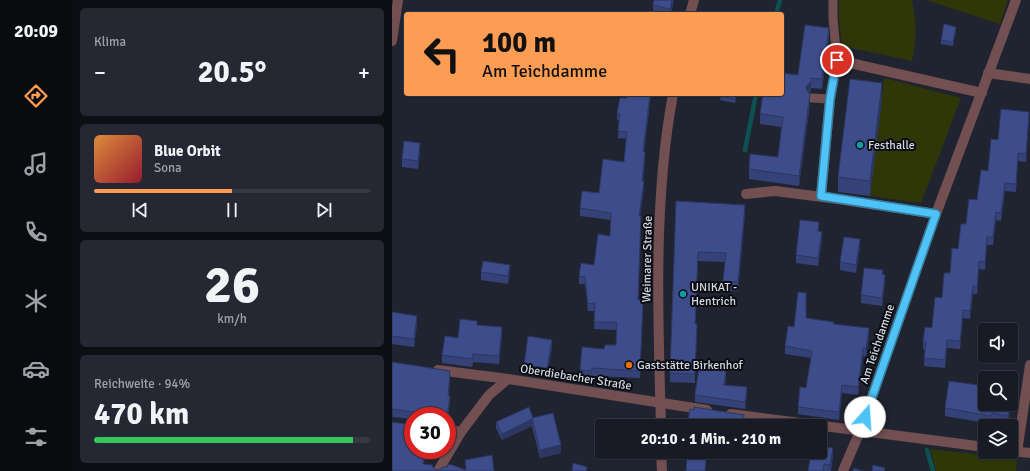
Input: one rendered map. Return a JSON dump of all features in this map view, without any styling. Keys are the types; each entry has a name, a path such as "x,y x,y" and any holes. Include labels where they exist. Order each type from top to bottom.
{"street":[{"path":"392,41 398,0"},
{"path":"691,12 694,0"},
{"name":"Am Teichdamme","path":"843,471 860,431 936,214 1016,0"},
{"path":"821,196 830,99 837,60 982,93"},
{"path":"988,73 1030,79"},
{"name":"Weimarer Straße","path":"661,419 658,354 659,238 661,190 668,119 673,96"},
{"path":"746,194 775,191 821,196 936,214"},
{"path":"1018,430 1030,365"},
{"path":"431,369 508,379"},
{"name":"Oberdiebacher Straße","path":"438,471 461,432 489,395 508,379 660,404 860,431"},
{"path":"456,431 461,432"},
{"path":"860,431 978,446"},
{"path":"1018,452 1030,453"},
{"path":"662,459 662,471"}],"lane":[{"path":"833,0 833,19 837,60"},
{"path":"812,98 830,99"}],"green space":[{"path":"839,0 912,0 915,45 912,61 842,46 839,20"},
{"path":"926,0 1008,0 1000,24"},
{"path":"884,78 961,98 921,203 870,196"},
{"path":"930,449 978,455 978,459 1017,459 1016,471 936,471"}],"building":[{"path":"654,0 672,0 670,9 653,5"},
{"path":"944,24 956,27 953,42 941,40"},
{"path":"805,25 829,28 822,79 811,78 811,82 806,87 810,94 799,176 749,169 750,154 778,157 783,117 760,114 763,96 784,96 784,73 798,75"},
{"name":"Festhalle","path":"850,79 882,83 870,181 838,177"},
{"path":"627,96 650,96 643,151 645,152 642,181 644,181 639,216 641,216 638,300 643,300 640,371 592,368 591,371 580,370 582,347 604,349 605,345 616,345 617,322 594,322 595,303 588,304 585,277 579,276 581,263 594,265 598,234 610,236 611,213 580,208 582,191 599,193 603,159 624,162 627,132 618,131 620,114 617,113 620,98 627,98"},
{"path":"720,96 736,96 735,99"},
{"path":"1001,109 1029,112 1026,154 1018,153 1016,184 1005,183 1001,213 996,212 993,237 987,237 985,262 979,261 977,286 973,286 970,311 963,310 960,341 947,340 945,360 924,358 926,342 923,341 925,327 932,328 935,297 942,298 944,273 950,273 952,248 958,249 961,224 966,224 969,199 977,200 981,170 988,171 991,139 998,140"},
{"path":"404,141 420,143 418,161 402,159"},
{"path":"676,201 745,205 738,282 723,281 726,253 698,252 695,324 697,324 695,374 670,373"},
{"path":"800,220 819,222 818,231 822,232 818,258 796,255"},
{"path":"844,237 860,239 856,265 840,262"},
{"path":"483,261 510,265 508,276 481,272"},
{"path":"864,268 883,270 882,274 885,275 882,298 861,295"},
{"path":"798,292 806,293 806,318 834,322 833,324 869,328 866,348 863,348 858,387 842,385 839,412 798,407 800,387 806,388 812,351 785,346 788,326 794,327"},
{"path":"392,312 417,316 414,339 392,336"},
{"path":"460,319 477,321 477,325 502,327 499,356 473,354 472,359 442,355 445,336 458,338"},
{"path":"528,336 552,340 547,368 524,365"},
{"path":"392,362 450,371 448,396 450,396 448,407 404,407 404,411 392,409"},
{"path":"699,367 726,371 724,385 747,387 745,402 695,395"},
{"path":"949,381 978,385 978,411 1009,411 1008,416 992,413 991,416 945,408"},
{"path":"529,407 533,418 532,419 502,434 496,422"},
{"path":"694,407 744,415 744,419 688,419 690,409 694,410"},
{"path":"553,413 561,445 540,450 532,418"},
{"path":"392,422 404,424 404,459 424,459 423,464 432,465 434,469 438,470 447,467 449,464 466,470 465,460 492,455 494,471 392,471"},
{"path":"827,447 833,448 830,465 824,464 823,471 808,471 810,459 827,459"},
{"path":"687,459 706,459 705,471 686,471"},
{"path":"573,463 587,467 586,471 572,471"},
{"path":"873,465 885,468 884,471 872,471"},
{"path":"854,468 862,471 853,471"}],"waterway":[{"path":"777,12 780,0"},
{"path":"745,150 756,96"},
{"path":"927,450 933,471"}],"place":[{"name":"Festhalle","path":"860,145"},
{"name":"UNIKAT - Hentrich","path":"683,294"},
{"name":"Gaststätte Birkenhof","path":"629,365"}],"route":[{"path":"837,60 830,99 821,196 936,214 865,417"}]}
